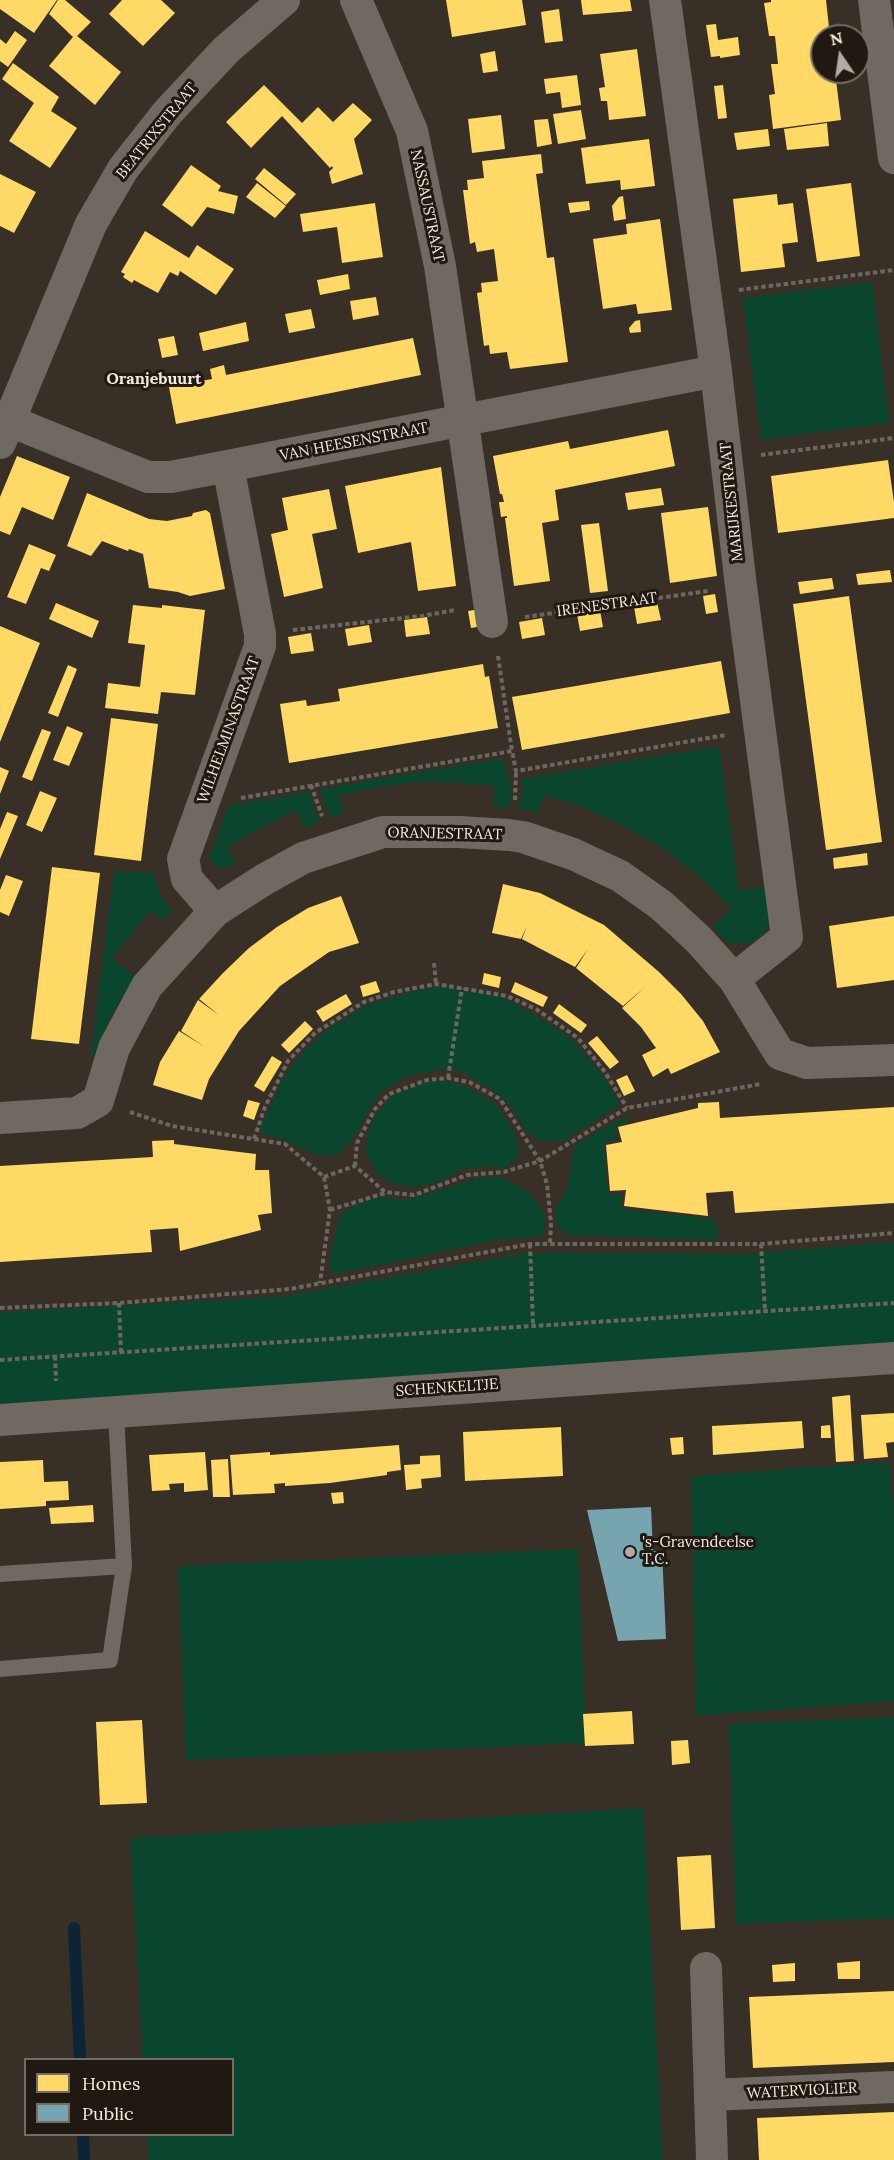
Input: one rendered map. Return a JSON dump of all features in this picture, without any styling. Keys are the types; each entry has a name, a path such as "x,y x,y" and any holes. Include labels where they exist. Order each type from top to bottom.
{"street":[{"name":"BEATRIXSTRAAT","path":"3,427 91,224 123,169 167,113 226,50 285,0"},
{"name":"NASSAUSTRAAT","path":"356,0 412,131 440,266 463,421"},
{"name":"MARIJKESTRAAT","path":"665,0 706,294 787,937 734,979"},
{"path":"874,0 894,158"},
{"name":"VAN HEESENSTRAAT","path":"3,427 148,477 171,477 716,371"},
{"path":"463,421 491,612"},
{"name":"WILHELMINASTRAAT","path":"215,911 187,879 183,859 260,646 260,634 228,466"},
{"name":"ORANJESTRAAT","path":"98,1101 114,1048 147,986 215,911 303,858 383,832 459,832 523,837 573,854 620,876 661,904 698,939 734,979 780,1054"},
{"path":"780,1054 807,1063 894,1060"},
{"path":"0,1118 77,1113 98,1101"},
{"name":"SCHENKELTJE","path":"0,1420 894,1358"},
{"path":"706,1968 712,2160"},
{"name":"WATERVIOLIER","path":"710,2096 894,2087"}],"lane":[{"path":"0,1669 110,1660 124,1566 116,1412"},
{"path":"0,1574 124,1566"}],"path":[{"path":"706,294 894,270"},
{"path":"727,460 894,438"},
{"name":"IRENESTRAAT","path":"260,634 422,616 491,612 741,586"},
{"path":"491,612 516,771 761,730"},
{"path":"202,805 512,751"},
{"path":"434,963 436,984"},
{"path":"254,1139 265,1107 288,1061 315,1032 364,1002 394,992 436,984 507,996 536,1009 578,1038 605,1072 627,1108"},
{"path":"448,1078 462,988"},
{"path":"330,1210 386,1192 414,1195 467,1175 504,1172 540,1161 627,1108 765,1083 780,1054"},
{"path":"355,1166 357,1143 375,1109 389,1094 427,1080 448,1078 469,1082 500,1099 540,1161 547,1184 551,1223 550,1244"},
{"path":"98,1101 172,1126 285,1144 324,1177 330,1210 320,1283"},
{"path":"324,1177 355,1166"},
{"path":"355,1166 386,1192"},
{"path":"0,1308 119,1303 290,1289 530,1244 761,1244 894,1233"},
{"path":"530,1244 533,1324"},
{"path":"761,1244 765,1311"},
{"path":"0,1360 894,1302"},
{"path":"119,1303 121,1353"}],"green space":[{"path":"872,282 889,423 761,440 743,298"},
{"path":"719,746 739,891 767,886 770,921 763,936 748,944 730,943 712,928 732,908 695,873 661,846 578,805 544,795 538,813 519,808 523,790 521,779"},
{"path":"503,758 512,791 509,808 494,807 495,786 454,782 420,782 339,795 343,814 330,817 320,789"},
{"path":"309,792 319,822 304,828 297,812 291,812 226,847 236,864 222,870 209,858 229,805"},
{"path":"114,871 154,873 159,894 172,911 163,920 150,910 112,959 135,976 110,1018 97,1057 91,1056"},
{"path":"440,987 502,997 532,1013 573,1040 605,1078 620,1105 563,1141 543,1142 524,1129 511,1106 491,1089 456,1069 442,1069 408,1076 379,1093 352,1140 338,1154 323,1156 301,1149 285,1139 271,1137 259,1131 283,1078 304,1051 326,1031 364,1006 417,990"},
{"path":"435,1081 448,1081 466,1086 493,1102 504,1115 518,1141 518,1156 514,1161 507,1167 462,1169 443,1180 418,1187 392,1184 377,1173 366,1153 367,1135 374,1117 392,1096"},
{"path":"626,1117 629,1122 616,1126 617,1139 604,1143 608,1194 622,1194 622,1209 715,1219 718,1240 571,1235 565,1234 557,1225 556,1208 567,1189 575,1145"},
{"path":"482,1177 501,1177 532,1196 544,1213 546,1223 542,1236 497,1240 336,1274 331,1271 330,1257 340,1215 356,1204 381,1197 405,1200"},
{"path":"894,1242 894,1347 0,1410 0,1312 279,1297 528,1253 746,1254"},
{"path":"889,1462 894,1521 894,1701 696,1716 691,1476"},
{"path":"578,1549 586,1743 186,1760 178,1566"},
{"path":"894,1717 894,1918 736,1924 729,1724"},
{"path":"643,1808 663,2160 149,2160 147,2136 234,2136 234,2058 143,2058 130,1838"}],"building: Homes":[{"path":"0,0 57,0 34,33 0,9"},
{"path":"58,0 65,0 91,22 77,36 121,72 95,105 49,66 73,37 49,14"},
{"path":"122,0 161,0 175,13 143,46 109,14"},
{"path":"446,0 522,0 526,25 452,37"},
{"path":"581,0 630,0 632,11 583,15"},
{"path":"771,0 826,0 829,24 810,24 810,84 836,84 841,120 773,129 769,95 775,94 771,64 778,64 775,36 769,36 764,3 771,2"},
{"path":"559,9 563,41 545,43 541,12"},
{"path":"716,24 718,40 738,37 740,55 711,57 706,25"},
{"path":"15,31 27,40 8,67 0,61 0,39 6,44"},
{"path":"637,49 646,116 609,120 607,101 601,101 599,88 605,87 600,54"},
{"path":"495,51 498,71 483,73 480,54"},
{"path":"13,63 59,97 51,111 77,128 50,168 9,141 34,103 2,79"},
{"path":"577,75 581,105 562,108 560,92 546,94 544,79"},
{"path":"264,85 302,123 318,107 333,122 353,103 372,120 354,139 363,174 332,184 329,172 332,166 330,168 282,116 251,148 226,122"},
{"path":"723,85 727,118 718,119 714,86"},
{"path":"581,110 586,139 558,144 553,114"},
{"path":"501,115 505,149 472,153 468,119"},
{"path":"548,119 552,144 537,147 534,120"},
{"path":"827,123 829,146 787,150 784,129"},
{"path":"768,129 770,146 737,150 734,133"},
{"path":"649,139 655,186 621,190 620,180 586,184 581,148"},
{"path":"541,154 543,173 536,174 547,258 554,257 568,362 510,369 507,352 490,354 489,345 484,346 477,293 482,292 481,283 498,281 494,249 477,252 475,242 470,244 463,190 468,190 467,180 484,178 482,161"},
{"path":"191,165 221,186 218,191 238,196 234,214 207,207 192,227 162,205"},
{"path":"264,168 296,194 286,205 255,179"},
{"path":"0,174 36,192 14,233 0,226"},
{"path":"257,183 286,206 275,218 246,197"},
{"path":"851,183 860,256 817,262 806,189"},
{"path":"777,194 778,205 793,203 798,242 782,244 785,267 741,272 733,199"},
{"path":"623,196 626,219 614,221 612,206 619,197"},
{"path":"589,201 590,210 570,213 568,203"},
{"path":"375,203 383,257 342,263 337,227 303,232 300,214"},
{"path":"660,219 672,310 638,314 636,304 603,309 593,239 627,234 626,224"},
{"path":"145,231 189,258 197,245 234,269 216,295 180,271 178,276 170,272 158,293 134,280 132,283 123,277 125,274 121,272"},
{"path":"348,274 350,289 320,295 317,280"},
{"path":"376,297 379,315 353,320 350,301"},
{"path":"311,309 315,328 289,333 285,314"},
{"path":"640,320 641,332 630,333 629,328 635,321"},
{"path":"246,322 249,341 203,351 199,333"},
{"path":"174,336 178,355 162,358 158,339"},
{"path":"413,338 421,375 176,424 169,387 212,379 210,369 224,365 226,375"},
{"path":"668,430 675,466 555,490 559,520 542,523 550,581 514,586 505,518 507,516 501,517 499,502 504,502 500,494 493,456 568,441 570,449"},
{"path":"17,456 70,477 53,520 22,507 10,535 0,531 0,497"},
{"path":"888,460 894,518 778,533 771,476"},
{"path":"441,467 456,586 418,591 411,542 358,553 345,486"},
{"path":"661,488 664,505 628,510 625,493"},
{"path":"329,489 337,529 312,534 323,588 284,597 271,534 288,530 282,498"},
{"path":"87,493 149,519 167,521 192,516 193,513 206,510 210,513 225,589 190,596 149,588 143,554 102,541 91,556 67,546"},
{"path":"708,507 717,576 670,583 661,513"},
{"path":"599,523 608,591 590,593 581,525"},
{"path":"29,544 56,555 49,571 41,568 26,604 7,597"},
{"path":"890,570 892,582 858,585 856,574"},
{"path":"832,578 834,589 800,594 798,582"},
{"path":"715,594 718,612 706,614 703,596"},
{"path":"849,596 882,842 826,850 793,604"},
{"path":"657,602 661,620 637,624 634,607"},
{"path":"56,603 99,621 92,638 49,619"},
{"path":"133,605 162,608 162,605 205,610 195,695 161,692 158,714 105,708 108,683 140,687 145,645 128,643"},
{"path":"480,609 482,626 471,628 468,611"},
{"path":"600,610 603,627 580,631 577,614"},
{"path":"427,617 430,634 406,637 404,620"},
{"path":"542,618 545,635 522,639 519,622"},
{"path":"369,625 372,642 348,646 345,629"},
{"path":"0,626 40,643 0,742"},
{"path":"311,633 314,651 291,654 288,637"},
{"path":"721,661 730,713 522,750 512,697"},
{"path":"483,664 485,677 489,676 498,728 289,763 280,704 306,700 307,706 340,701 338,689"},
{"path":"68,665 77,669 58,717 48,713"},
{"path":"111,718 158,724 141,861 94,855"},
{"path":"67,726 83,733 69,766 53,760"},
{"path":"42,729 51,732 32,781 22,777"},
{"path":"0,767 9,771 0,794"},
{"path":"40,791 57,798 42,832 26,825"},
{"path":"7,812 18,816 0,859 0,829"},
{"path":"867,853 868,865 834,869 833,858"},
{"path":"52,867 100,873 79,1044 31,1039"},
{"path":"6,875 23,881 9,916 0,912 0,890"},
{"path":"503,884 540,893 604,925 681,994 703,1021 720,1052 671,1074 668,1068 653,1077 642,1055 656,1048 641,1027 622,1008 646,986 623,1006 576,968 588,949 575,967 522,939 527,926 521,939 492,933"},
{"path":"341,896 359,943 329,952 280,986 239,1031 209,1079 202,1100 153,1085 160,1062 179,1031 205,1047 181,1031 198,1000 219,1015 199,999 223,973 249,948 277,927 308,908"},
{"path":"894,916 894,980 837,988 829,926"},
{"path":"484,973 501,977 499,988 482,984"},
{"path":"376,981 380,992 363,997 360,986"},
{"path":"515,982 548,997 543,1007 511,992"},
{"path":"346,994 352,1004 323,1022 316,1011"},
{"path":"559,1004 587,1025 581,1033 553,1013"},
{"path":"305,1021 313,1029 289,1053 281,1045"},
{"path":"597,1036 619,1062 610,1069 588,1043"},
{"path":"272,1056 282,1062 264,1092 254,1086"},
{"path":"627,1075 635,1091 624,1096 616,1080"},
{"path":"248,1100 260,1103 254,1120 243,1116"},
{"path":"719,1102 720,1118 894,1107 894,1203 735,1213 733,1191 706,1193 708,1216 624,1206 626,1190 610,1191 606,1145 622,1142 618,1127 698,1108 698,1103"},
{"path":"174,1140 174,1144 256,1154 255,1170 269,1170 272,1213 258,1215 261,1230 180,1251 178,1228 150,1230 152,1252 0,1262 0,1166 153,1157 152,1141"},
{"path":"850,1395 854,1461 836,1462 832,1397"},
{"path":"894,1413 894,1442 886,1443 888,1457 864,1459 861,1415"},
{"path":"802,1421 804,1448 713,1455 712,1426"},
{"path":"830,1425 831,1438 821,1438 821,1426"},
{"path":"561,1427 563,1476 465,1481 463,1432"},
{"path":"683,1437 684,1454 672,1455 670,1438"},
{"path":"399,1445 401,1470 387,1472 387,1475 330,1483 285,1486 285,1483 274,1484 275,1493 233,1495 230,1455 270,1452 270,1455"},
{"path":"205,1452 208,1490 184,1492 184,1483 169,1484 170,1490 152,1491 149,1455"},
{"path":"440,1455 441,1477 421,1479 422,1488 406,1490 404,1465 420,1464 420,1456"},
{"path":"228,1459 230,1497 213,1497 211,1460"},
{"path":"43,1460 44,1482 68,1481 69,1500 46,1501 46,1506 0,1509 0,1462"},
{"path":"343,1492 344,1503 333,1504 331,1493"},
{"path":"93,1505 94,1522 51,1524 49,1508"},
{"path":"632,1711 634,1744 585,1746 583,1714"},
{"path":"142,1720 147,1803 100,1805 96,1722"},
{"path":"688,1740 690,1763 672,1765 671,1741"},
{"path":"711,1855 715,1928 681,1930 677,1857"},
{"path":"860,1961 860,1979 838,1979 837,1963"},
{"path":"795,1963 795,1981 773,1982 772,1965"},
{"path":"894,1991 894,2062 753,2068 749,1997"},
{"path":"894,2112 894,2160 759,2160 757,2118"}],"building: Public":[{"path":"651,1507 653,1551 662,1551 666,1639 618,1641 587,1510"}],"waterway":[{"path":"74,1928 80,2058"},
{"path":"83,2136 84,2160"}],"place":[{"name":"'s-Gravendeelse T.C.","path":"630,1552"}],"district":[{"name":"Oranjebuurt","path":"154,379"}]}
